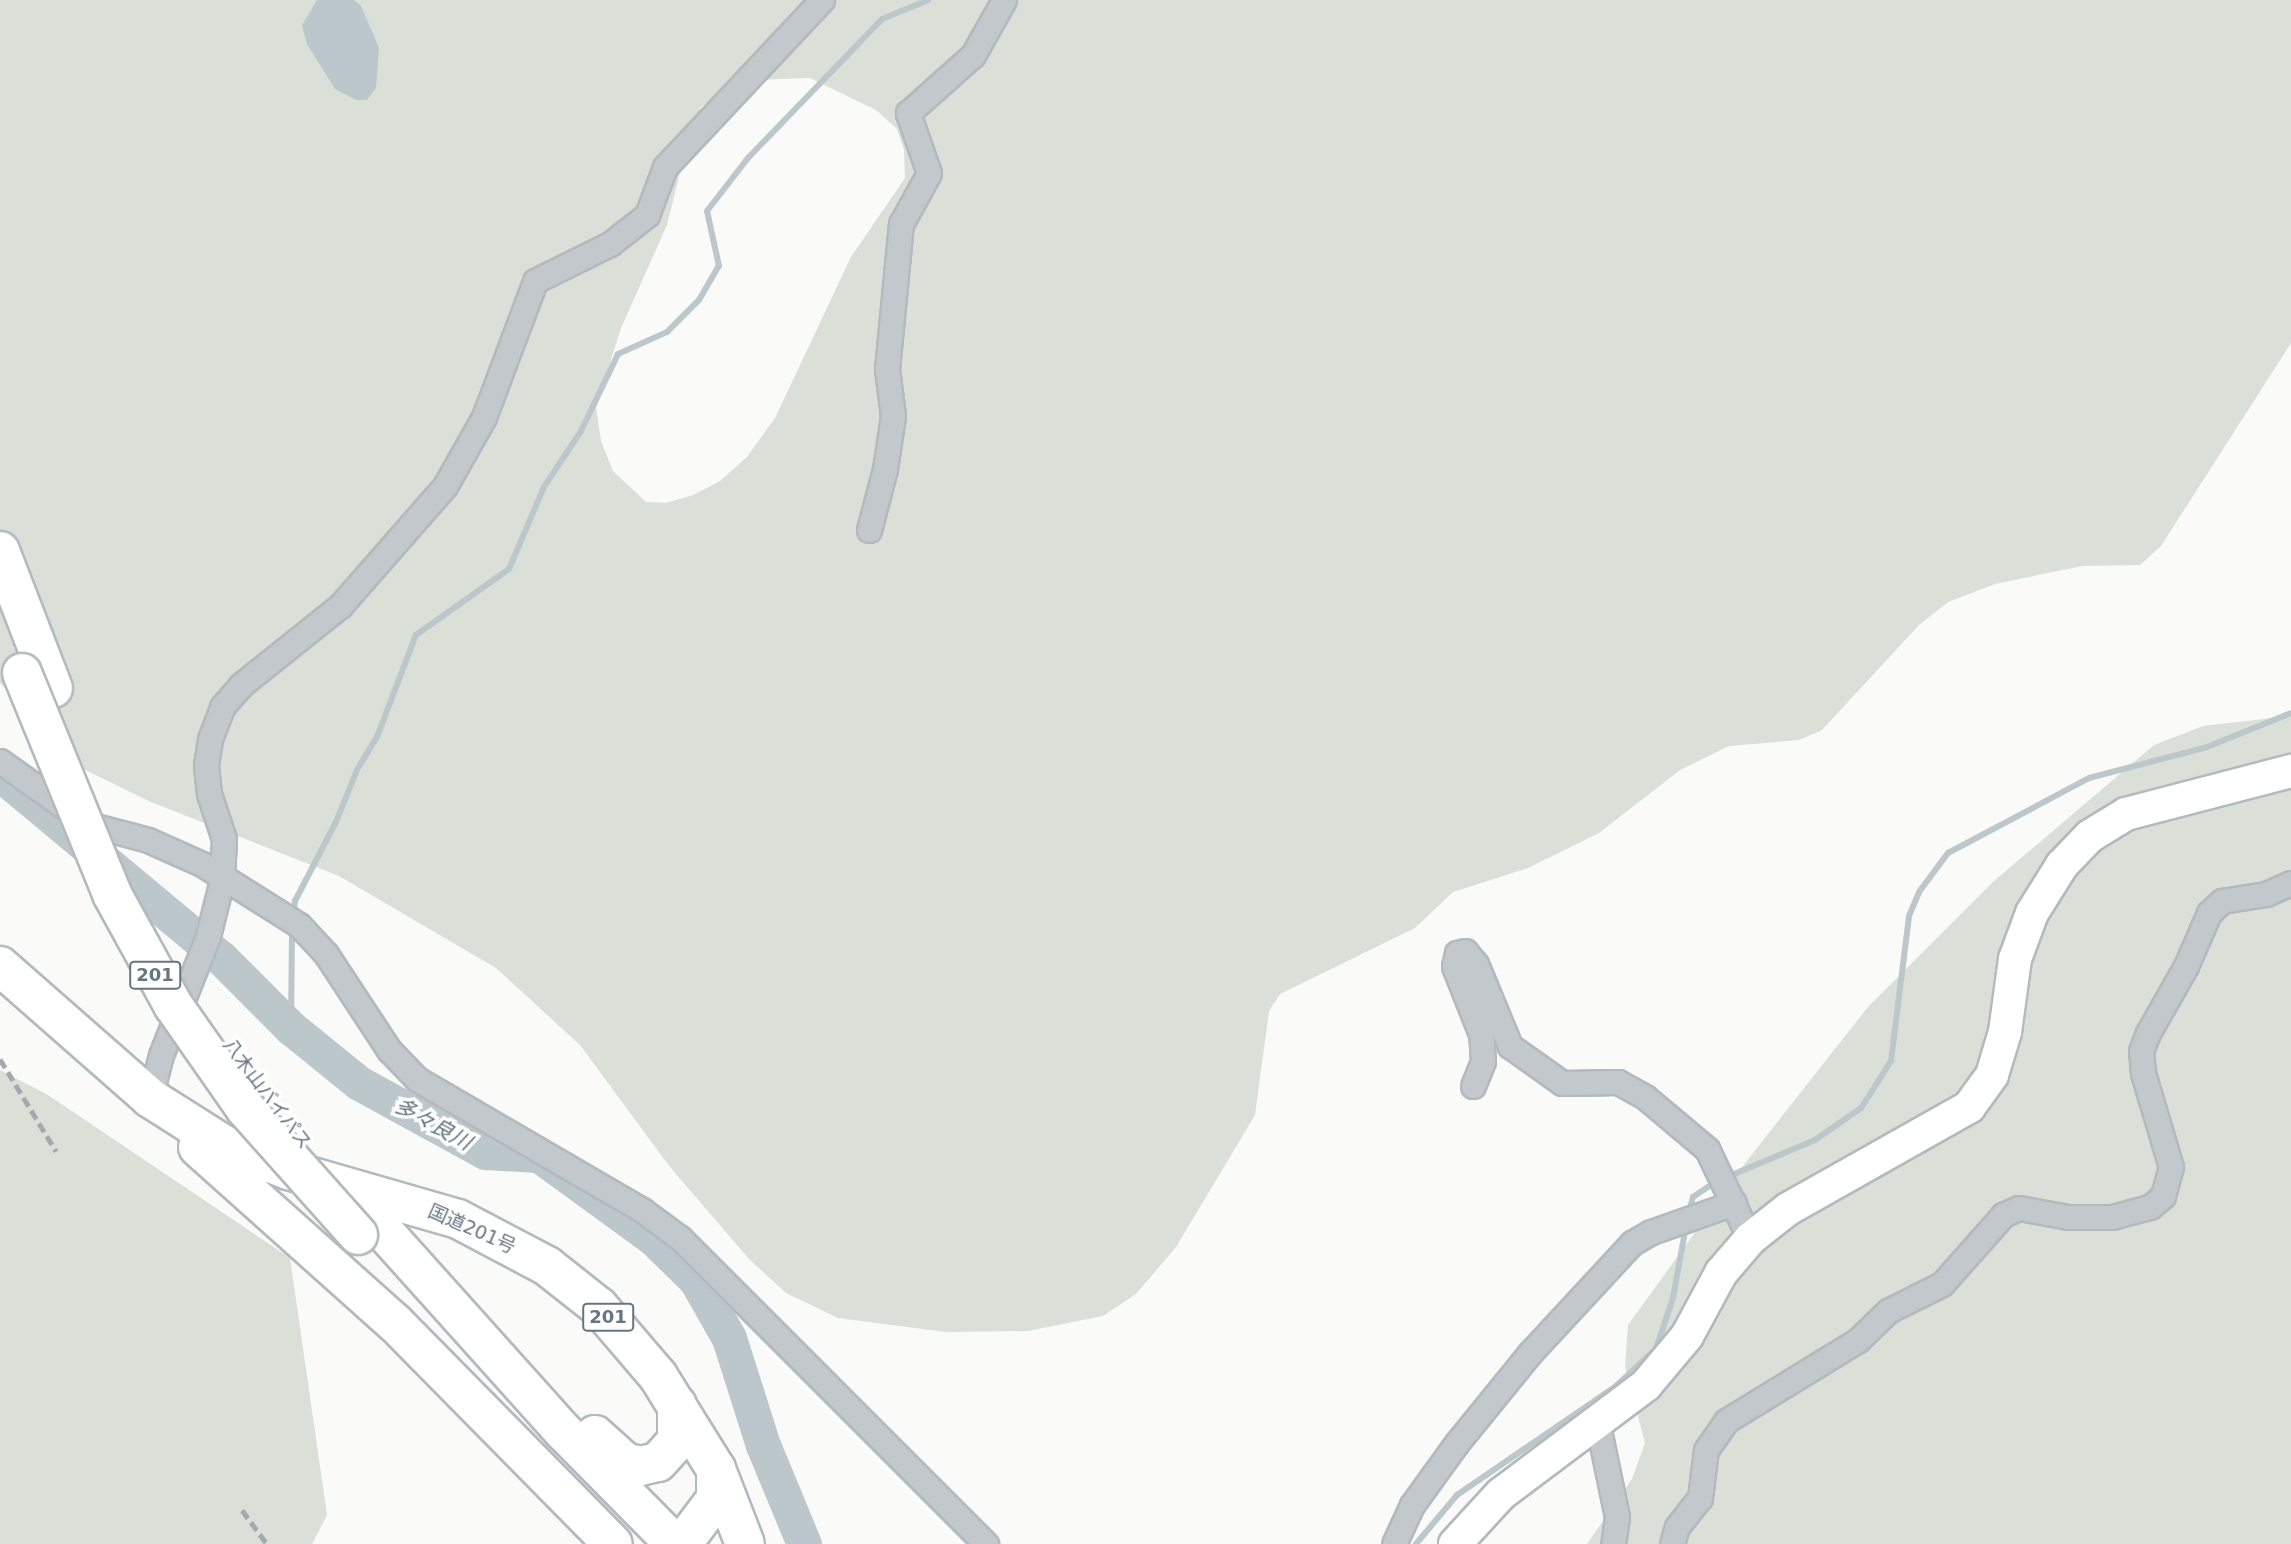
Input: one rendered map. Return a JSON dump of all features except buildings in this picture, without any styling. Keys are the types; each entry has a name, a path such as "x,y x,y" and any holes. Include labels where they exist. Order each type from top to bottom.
{"highway":[{"name":"八木山バイパス","path":"0,551 38,680"},
{"name":"八木山バイパス","path":"0,617 38,680 130,872 194,993 262,1093 648,1544"},
{"name":"国道201号","path":"0,966 150,1098 172,1124 273,1211 395,1323 613,1544"},
{"name":"国道201号","path":"150,1098 224,1145 288,1170 366,1215 458,1219 547,1266 598,1307 677,1405 716,1469 745,1544"},
{"path":"273,1211 276,1179 288,1170"},
{"path":"273,1211 293,1200 320,1195 366,1215"},
{"name":"八木山バイパス","path":"366,1215 675,1544"},
{"path":"493,1353 570,1406 625,1462 640,1466 658,1462 671,1451 677,1441 677,1405"},
{"path":"682,1544 716,1499 716,1469"}],"street":[{"path":"869,530 893,416 887,369 901,224 929,173 908,113 972,55 1004,0"},
{"path":"150,1098 194,968 208,936 222,880 224,839 209,794 206,765 210,739 222,707 241,685 340,606 445,486 484,418 535,281 610,244 648,215 666,167 825,2"},
{"path":"0,761 88,824 148,840 201,864 222,880 289,920 326,954 389,1050 417,1079 642,1210 680,1238 986,1544"},
{"path":"1455,1544 1501,1494 1598,1425 1646,1385 1687,1336 1721,1273 1750,1239 1788,1209 1969,1107 1992,1075 2005,1032 2015,959 2032,913 2062,865 2090,836 2126,814 2291,771"},
{"path":"1672,1544 1676,1527 1700,1497 1706,1450 1726,1421 1858,1340 1888,1311 1942,1284 2003,1214 2019,1208 2068,1217 2112,1217 2150,1207 2163,1196 2171,1167 2143,1073 2141,1051 2148,1032 2209,913 2222,901 2266,894 2291,883"},
{"path":"1473,1086 1483,1061 1481,1034 1454,966 1457,953 1465,951 1476,964 1510,1046 1562,1083 1618,1082 1645,1097 1707,1149 1750,1239"},
{"path":"1394,1544 1412,1505 1514,1374 1632,1243 1651,1232 1734,1203"},
{"path":"1598,1425 1617,1517 1612,1544"}],"shaded area":[{"path":"0,0 2291,0 2291,343 2161,546 2140,565 2082,566 1995,584 1948,602 1919,625 1822,730 1799,740 1729,746 1680,770 1599,833 1528,868 1453,892 1415,928 1280,994 1269,1011 1255,1115 1176,1247 1136,1294 1103,1316 1028,1331 946,1332 838,1318 786,1293 749,1259 670,1167 580,1045 496,968 339,876 151,802 83,769 0,683","holes":["810,78 876,110 897,129 904,150 905,178 851,257 775,418 747,457 720,481 693,495 666,503 646,502 613,471 601,441 596,407 621,328 667,225 691,128 701,107 716,96 756,80"]},
{"path":"317,0 354,0 361,6 379,48 376,88 367,100 356,100 335,89 307,44 302,25"},
{"path":"2291,716 2291,1544 1587,1544 1632,1479 1645,1443 1625,1367 1628,1325 1746,1162 1868,1007 1994,881 2154,745 2203,726"},
{"path":"0,1070 48,1095 290,1258 327,1515 312,1544 0,1544"}],"waterway":[{"path":"294,914 295,901 336,822 357,770 377,737 416,635 509,569 544,487 581,431 618,354 667,332 699,300 719,266 707,211 748,158 882,19 928,0"},
{"path":"1727,1177 1815,1140 1861,1108 1891,1061 1909,916 1919,892 1948,853 2089,778 2207,747 2291,713"},
{"name":"多々良川","path":"0,774 221,958 291,1028 359,1083 485,1152 539,1155 654,1239 696,1280 729,1338 763,1445 804,1544"},
{"path":"291,1028 292,929"},
{"path":"1689,1212 1693,1197 1717,1181"},
{"path":"1416,1544 1457,1495 1616,1386 1656,1349 1673,1298 1686,1226"}],"railway":[{"path":"0,1059 56,1151"},
{"path":"242,1510 267,1544"}]}
